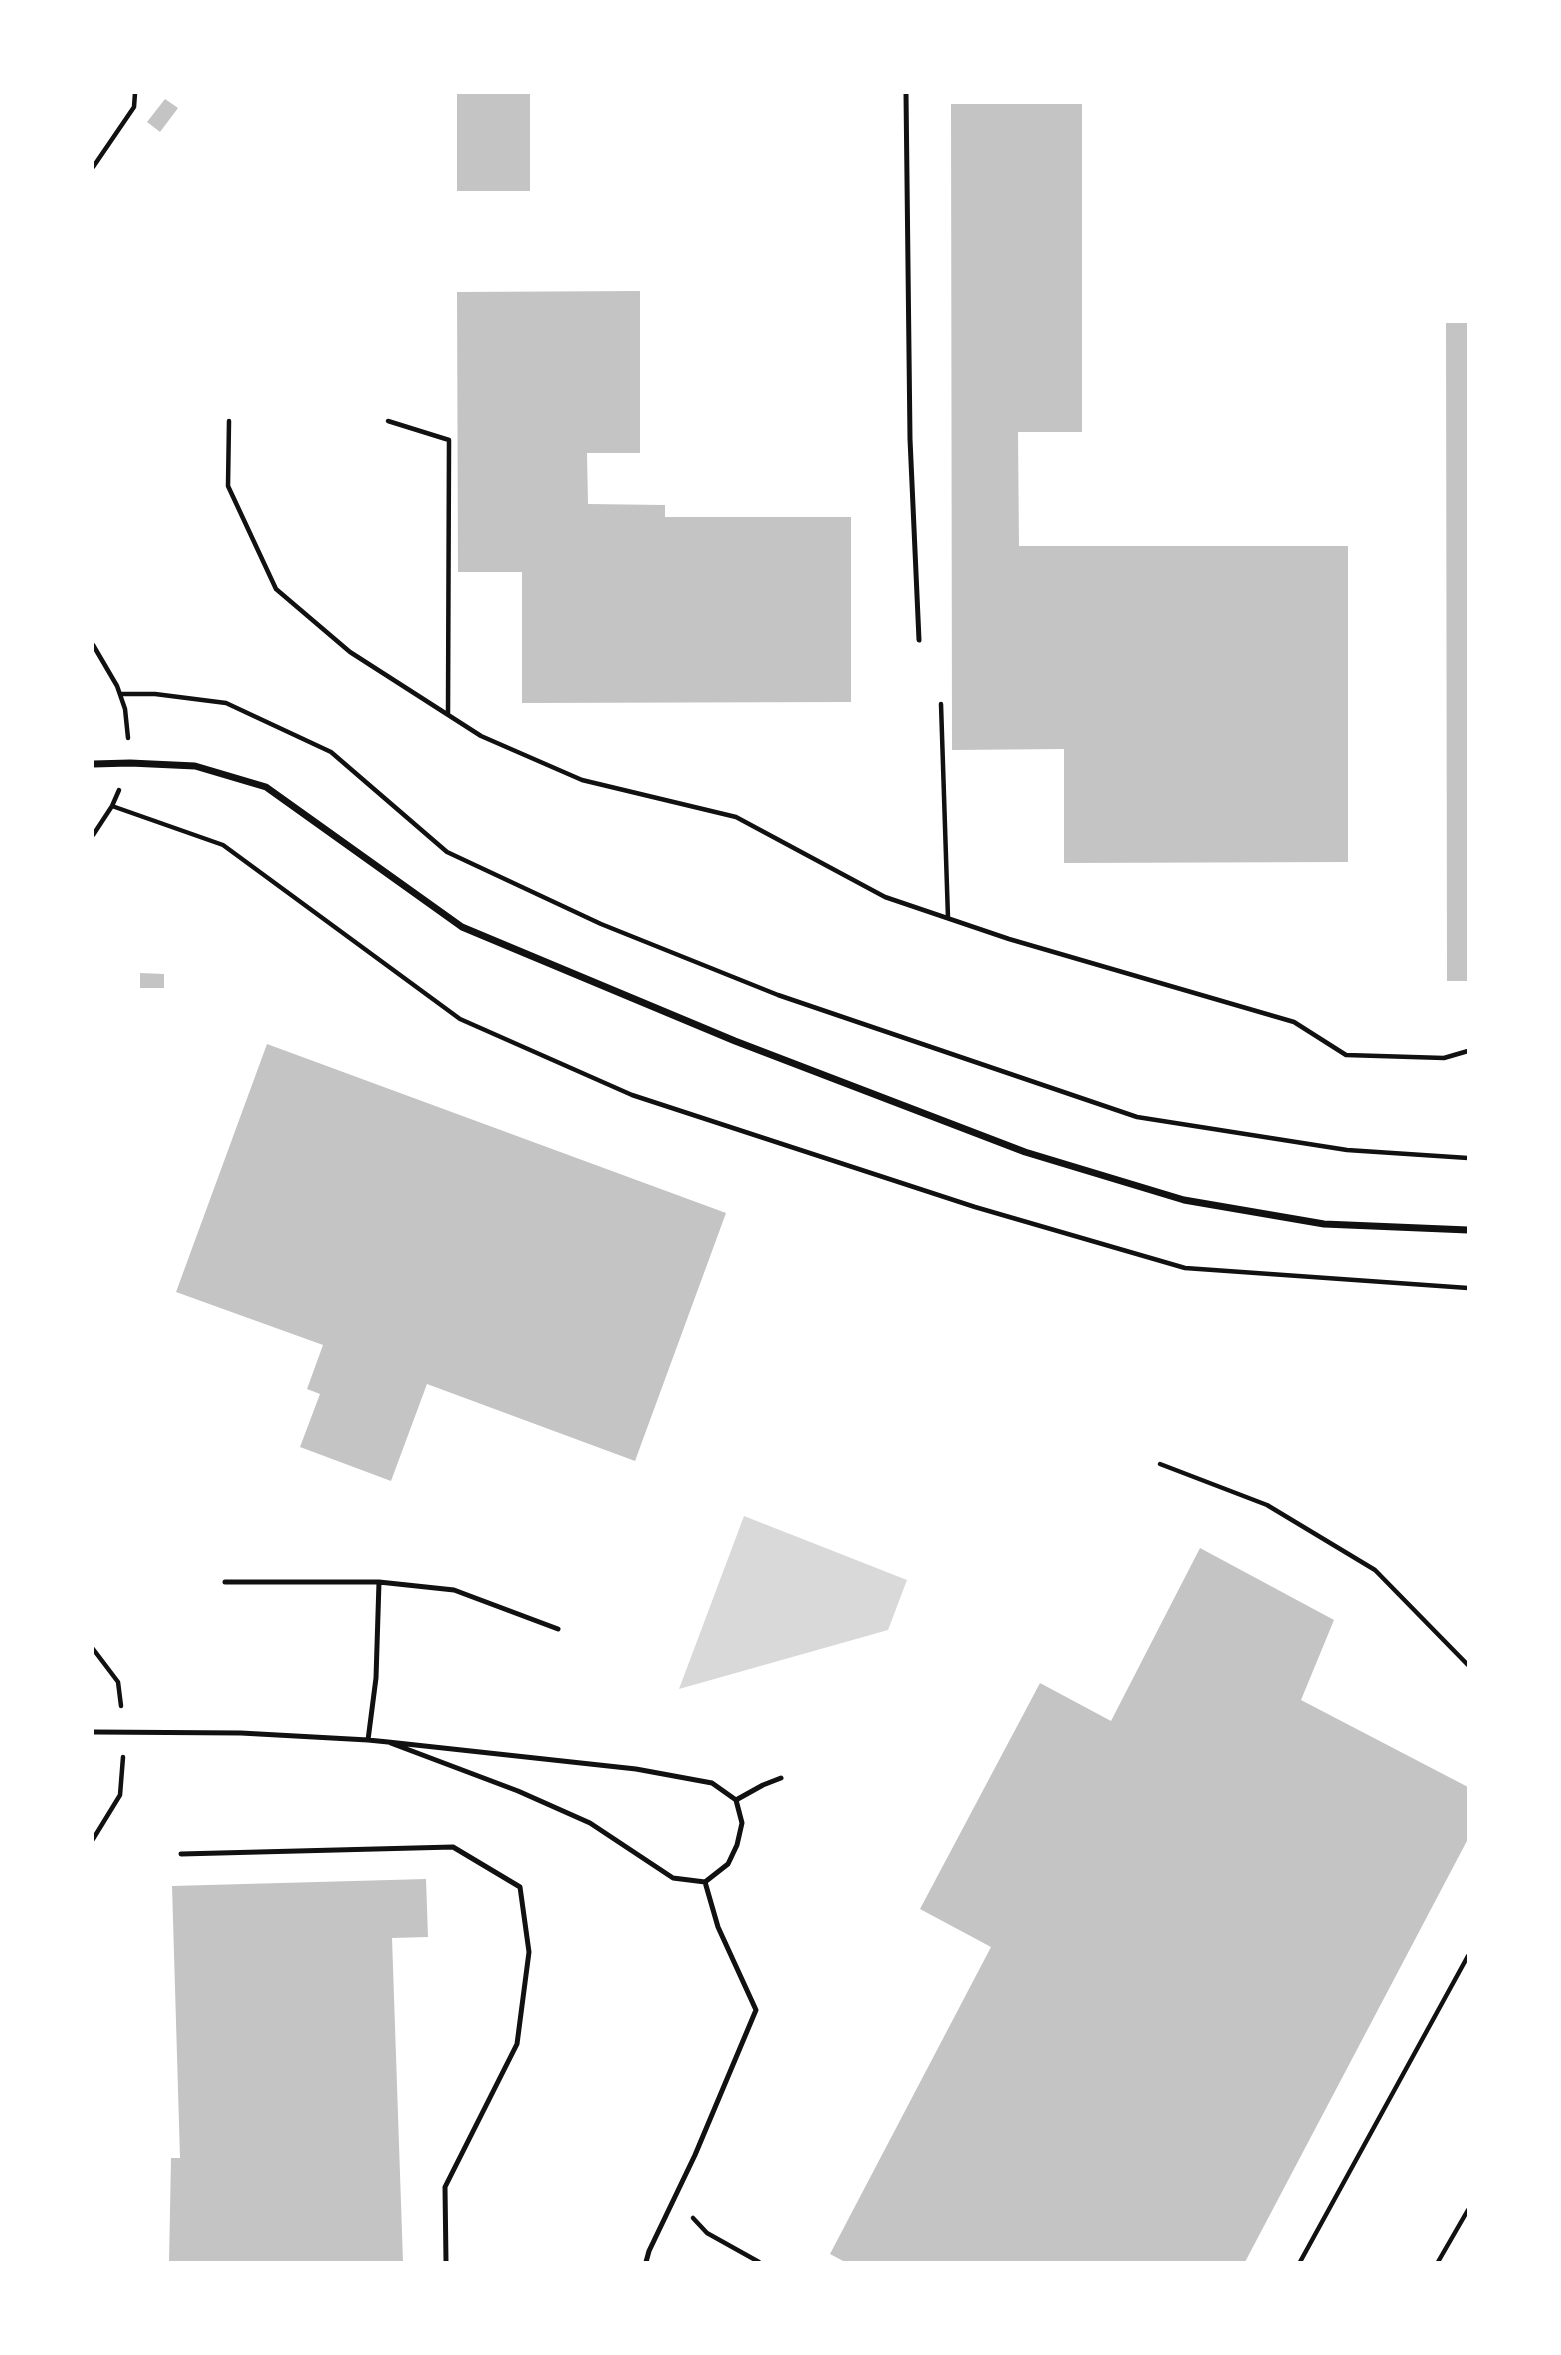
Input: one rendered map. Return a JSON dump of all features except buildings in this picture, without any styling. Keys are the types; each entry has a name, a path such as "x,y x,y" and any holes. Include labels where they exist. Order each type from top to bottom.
{"street":[{"path":"93,765 130,763 195,766 265,788 462,927 735,1041 1025,1152 1184,1200 1324,1224 1468,1230"}],"lane":[{"path":"906,93 910,439 919,640"},
{"path":"225,1583 379,1582 454,1590 558,1629"},
{"path":"368,1740 378,1639 379,1582"},
{"path":"93,1732 241,1734 368,1740 387,1742 636,1769 712,1783 736,1800 742,1823 737,1845 728,1864 705,1882 673,1878 590,1823 518,1791 387,1742"},
{"path":"736,1800 781,1778"},
{"path":"181,1854 453,1847 520,1887 529,1952 517,2044 444,2187 446,2262"},
{"path":"646,2262 649,2250 695,2155 756,2010 718,1927 705,1882"}],"path":[{"path":"93,167 134,107 135,93"},
{"path":"229,421 228,486 276,589 350,652 481,736 582,780 736,817 885,897 1009,939 1294,1022 1346,1055 1444,1058 1468,1051"},
{"path":"388,421 449,440 448,714"},
{"path":"93,645 120,694 226,703 331,752 447,852 601,924 778,995 1137,1117 1347,1150 1468,1158"},
{"path":"941,704 948,918"},
{"path":"93,835 112,806 223,845 460,1019 632,1095 975,1207 1185,1268 1468,1288"},
{"path":"1160,1464 1267,1505 1375,1570 1468,1665"},
{"path":"93,1649 118,1682 121,1696"},
{"path":"93,1839 120,1795 124,1766"},
{"path":"1300,2262 1468,1956"},
{"path":"674,2198 707,2233 759,2262"},
{"path":"1438,2262 1468,2210"}],"shaded area":[{"path":"744,1516 907,1580 888,1630 679,1689"}]}
